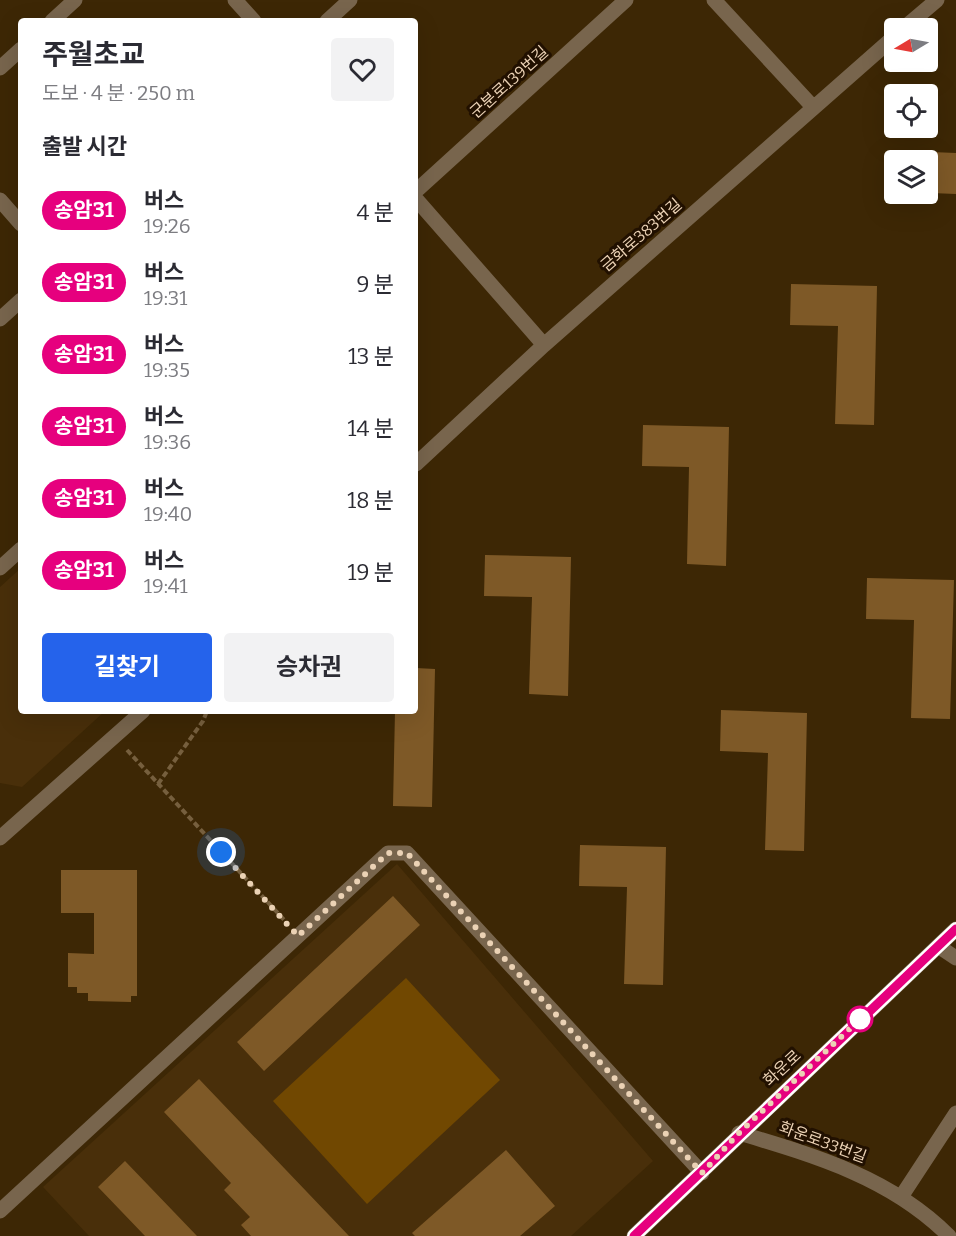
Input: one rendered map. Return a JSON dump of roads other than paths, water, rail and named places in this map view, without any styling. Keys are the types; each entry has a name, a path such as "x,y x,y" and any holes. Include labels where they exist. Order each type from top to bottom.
{"street":[{"path":"55,18 75,0"},
{"path":"235,0 251,18"},
{"path":"330,18 350,0"},
{"name":"군분로139번길","path":"418,189 626,0"},
{"path":"714,0 813,107"},
{"path":"916,18 937,0"},
{"name":"금화로383번길","path":"418,462 544,345 884,46"},
{"path":"0,68 18,52"},
{"path":"0,200 18,221"},
{"path":"418,201 544,345"},
{"path":"0,319 18,303"},
{"path":"0,568 18,552"},
{"path":"3,830 140,714"},
{"path":"0,1211 388,853 407,853 702,1173"},
{"name":"화운로","path":"634,1236 702,1173 739,1133 956,929"},
{"path":"938,946 956,958"},
{"path":"901,1197 956,1113"},
{"name":"화운로33번길","path":"739,1133 819,1156 866,1176 925,1212 949,1236"}]}
